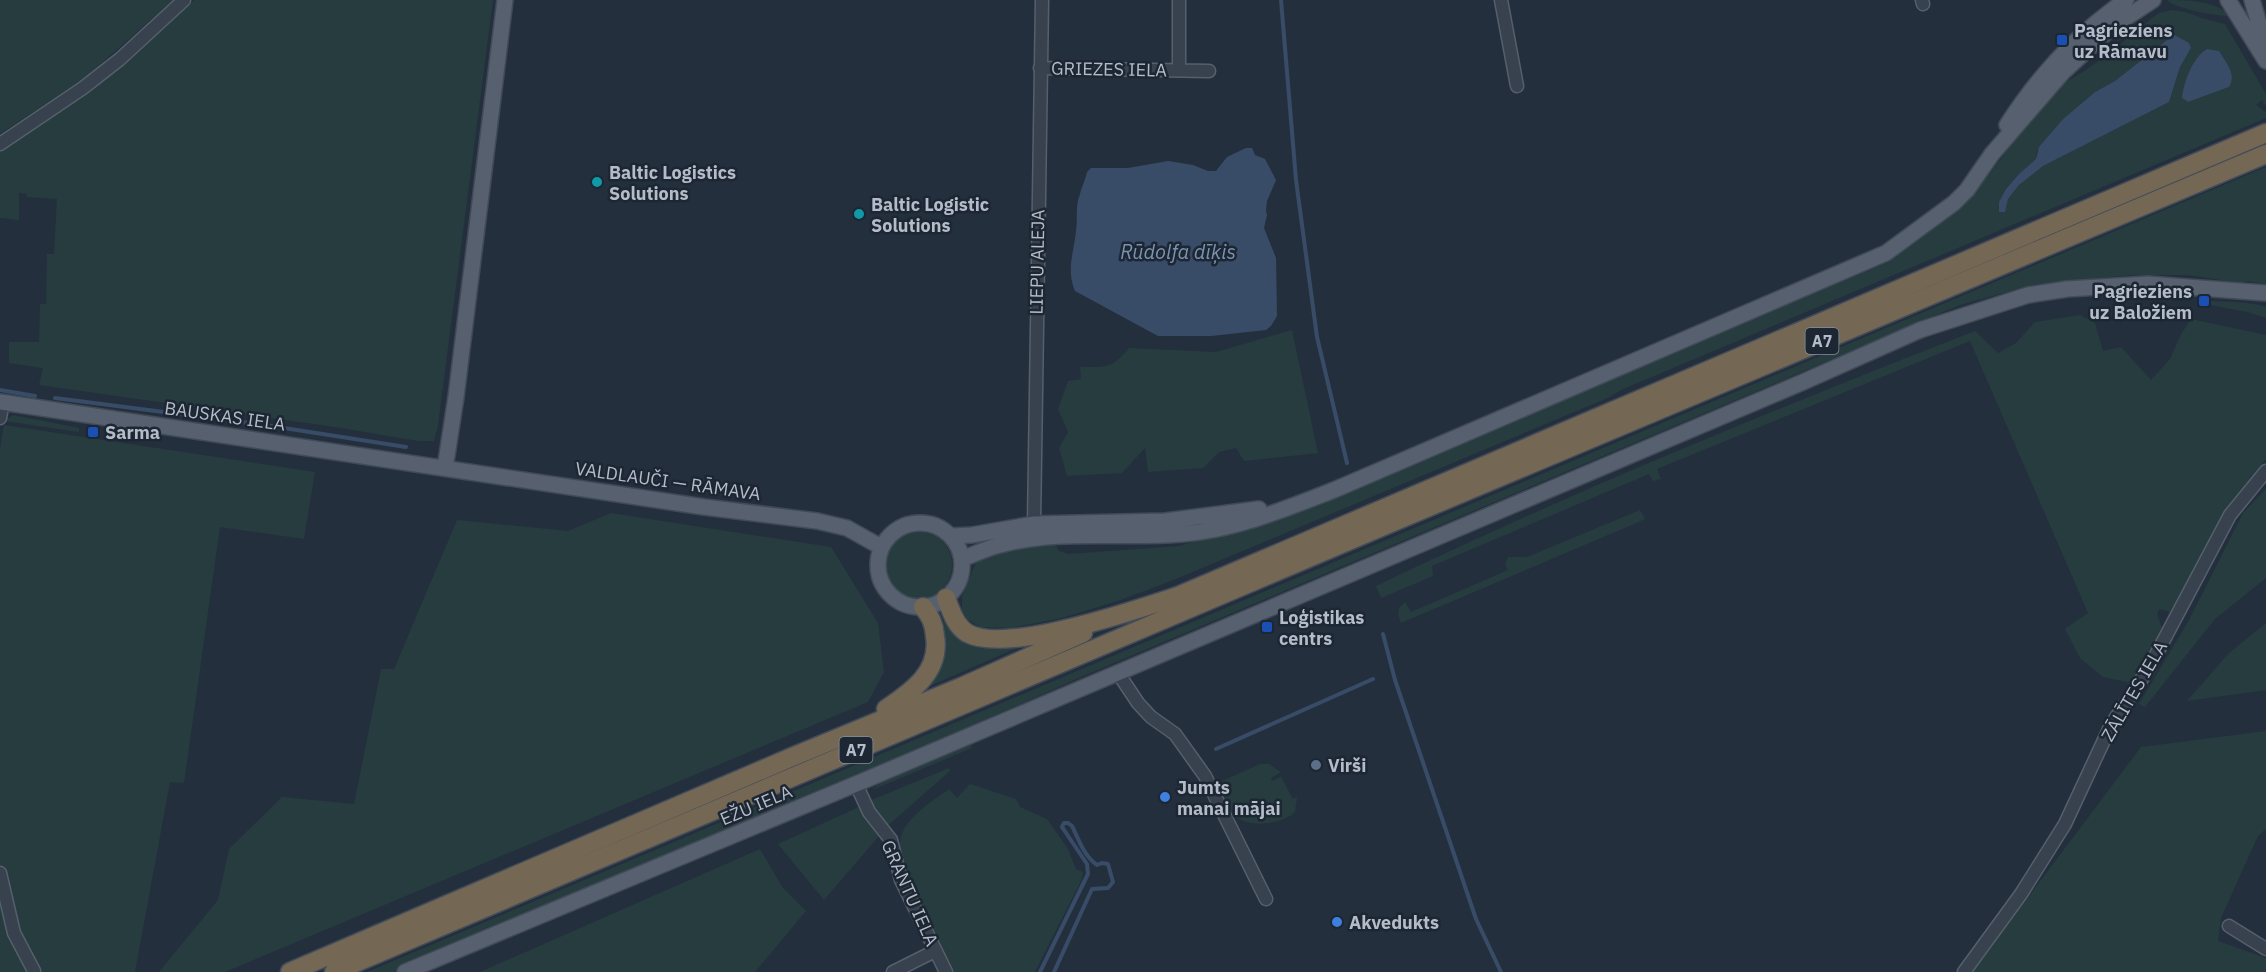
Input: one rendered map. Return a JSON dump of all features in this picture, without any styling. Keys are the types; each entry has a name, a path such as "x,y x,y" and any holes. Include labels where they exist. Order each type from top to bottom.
{"highway":[{"name":"A7","path":"290,972 961,687 1134,610 1178,596 2266,133"},
{"name":"A7","path":"334,972 2266,154"},
{"path":"946,598 954,619 966,632 994,639 1046,633 1134,610"},
{"path":"849,734 906,697 930,668 936,655 936,642 933,621 923,607"}],"main road":[{"path":"445,468 456,397 505,0"},
{"path":"1992,154 2010,119 2044,72 2084,32 2126,0"},
{"path":"962,560 1000,545 1033,538 1132,537 1199,532 1257,519 1334,490 1886,253 1954,203 1992,154 2063,72 2112,27 2153,0"},
{"path":"2229,0 2266,61"},
{"path":"2252,0 2265,44 2266,61"},
{"name":"EŽU IELA","path":"405,972 1118,673 1803,382 1920,330 2028,295 2067,289 2148,284 2266,293"},
{"path":"2244,292 2266,302"},
{"name":"BAUSKAS IELA","path":"1,402 445,468"},
{"name":"VALDLAUČI — RĀMAVA","path":"445,468 704,507 817,521 847,528 881,547"},
{"path":"952,536 972,535 1034,524 1155,522 1285,508"},
{"path":"923,522 935,525 952,536 962,560 960,579 946,598 923,607 900,602 886,592 878,573 877,559 888,536 898,528 910,523 923,522"}],"street":[{"path":"0,144 83,88 120,59 184,0"},
{"name":"LIEPU ALEJA","path":"1034,524 1042,0"},
{"name":"GRIEZES IELA","path":"1179,0 1179,70"},
{"path":"1501,0 1516,86"},
{"name":"GRIEZES IELA","path":"1040,68 1209,71"},
{"path":"0,418 1,402"},
{"name":"ZĀLĪTES IELA","path":"1964,972 2021,894 2065,824 2111,725 2149,668 2230,515 2266,471"},
{"path":"1118,673 1138,703 1151,717 1175,734 1205,776 1266,899"},
{"name":"GRANTU IELA","path":"856,784 873,819 891,840 900,880 946,972"},
{"path":"0,873 14,933 34,971"},
{"path":"2229,926 2266,949"},
{"path":"893,972 935,951"}],"green space":[{"path":"0,0 173,0 86,77 0,134"},
{"path":"194,0 493,0 438,425 434,441 418,441 39,385 43,368 9,363 9,342 39,342 40,304 46,304 47,254 54,254 57,199 27,197 27,194 19,193 19,220 0,218 0,151 91,92"},
{"path":"2167,0 2210,4 2233,16 2198,12"},
{"path":"2172,10 2185,12 2225,24 2266,94 2266,105 2262,103 2264,102 2262,100 2256,105 2266,112 2266,118 1621,390 1610,397 1171,581 1118,601 1062,618 1011,628 980,627 967,619 962,610 962,596 975,565 989,553 1054,542 1059,551 1068,554 1179,546 1306,508 1879,266 1925,235 1966,200 1991,172 2038,109 2056,90 2107,55 2159,13","holes":["2167,40 2191,48 2180,67 2169,102 2043,166 2019,185 1998,209 2006,189 2036,159 2037,151 2063,119 2095,92 2115,81","2219,52 2231,73 2229,87 2188,102 2182,98 2192,67"]},
{"path":"2266,167 2266,284 2248,281 2241,283 2187,275 2132,275 2037,284 1960,305 1081,677 394,972 367,972"},
{"path":"2210,301 2266,307 2266,318 2210,305"},
{"path":"2080,315 2095,323 2103,351 2121,347 2151,380 2170,359 2181,334 2191,319 2266,335 2266,459 2223,513 2170,612 2159,609 2157,614 2162,628 2132,683 2103,677 2080,658 2065,629 2088,613 1970,341 1657,469 1661,479 1653,481 1649,474 1432,566 1433,576 1381,598 1376,586 1449,551 1673,453 1975,331 1998,353 2016,343 2035,322"},
{"path":"1292,330 1318,453 1244,461 1236,448 1219,452 1203,468 1148,472 1145,448 1122,473 1067,476 1059,448 1068,432 1058,409 1068,381 1081,379 1080,367 1108,365 1118,360 1129,348 1216,352"},
{"path":"13,415 79,428 79,432 4,421"},
{"path":"4,425 315,472 304,539 220,527 184,783 170,782 135,972 0,972 0,448"},
{"path":"2266,489 2266,578 2215,619 2145,707 2139,704 2189,620 2243,513"},
{"path":"1640,510 1645,519 1401,623 1399,608 1405,602 1411,612 1508,570 1505,564 1508,557 1527,557"},
{"path":"611,513 831,547 878,623 884,672 868,702 225,972 159,972 218,900 229,849 282,797 354,804 381,669 394,669 457,520 568,531"},
{"path":"918,531 931,534 942,541 949,552 952,565 949,578 942,589 931,596 918,599 905,596 894,589 887,578 884,565 887,552 894,541 905,534"},
{"path":"943,621 951,628 1042,637 930,686 928,685"},
{"path":"2266,623 2266,690 2187,701 2229,653"},
{"path":"2266,731 2266,829 2258,836 2221,918 2218,941 2266,958 2266,972 1972,972 2141,747"},
{"path":"971,745 972,748 872,790 881,783"},
{"path":"1260,764 1269,764 1281,772 1271,778 1272,781 1281,777 1293,799 1297,797 1295,812 1275,822 1259,824 1238,818 1233,814 1222,795 1220,782"},
{"path":"949,768 950,771 884,829 869,801"},
{"path":"970,784 1016,799 1020,807 1047,819 1068,849 1076,869 1083,872 1081,881 1035,972 953,972 925,922 906,881 900,844 904,829 919,812 949,789 957,798"},
{"path":"861,806 879,836 824,900 778,844"},
{"path":"760,849 783,888 806,911 755,972 480,972"}],"water":[{"path":"2171,33 2189,43 2191,48 2180,67 2169,102 2043,166 2019,185 2008,199 2005,212 1999,212 1999,202 2006,189 2036,159 2039,147 2063,119 2095,92 2115,81 2167,40"},
{"path":"2207,49 2219,51 2230,69 2231,82 2229,87 2188,102 2182,98 2187,78 2197,58"},
{"name":"Rūdolfa dīķis","path":"1246,148 1252,148 1255,155 1265,159 1276,180 1267,201 1264,228 1276,258 1277,316 1271,326 1266,330 1211,336 1158,336 1075,291 1071,276 1071,261 1077,226 1078,199 1087,172 1091,168 1128,168 1168,161 1216,171 1227,157"}],"waterway":[{"path":"1281,0 1296,180 1317,337 1347,463"},
{"path":"0,390 35,396"},
{"path":"55,398 249,423"},
{"path":"271,426 406,447"},
{"path":"1383,634 1395,680 1476,919 1501,972"},
{"path":"1216,749 1373,679"},
{"path":"1040,972 1088,874 1087,864 1062,827 1064,823 1068,823 1092,861 1097,865 1108,864 1113,882 1108,888 1092,889 1054,972"}],"place":[{"name":"Pagrieziens uz Rāmavu","path":"2062,40"},
{"name":"Baltic Logistics Solutions","path":"597,182"},
{"name":"Baltic Logistic Solutions","path":"859,214"},
{"name":"Pagrieziens uz Baložiem","path":"2204,301"},
{"name":"Sarma","path":"93,432"},
{"name":"Loģistikas centrs","path":"1267,627"},
{"name":"Virši","path":"1316,765"},
{"name":"Jumts manai mājai","path":"1165,797"},
{"name":"Akvedukts","path":"1337,922"}]}
